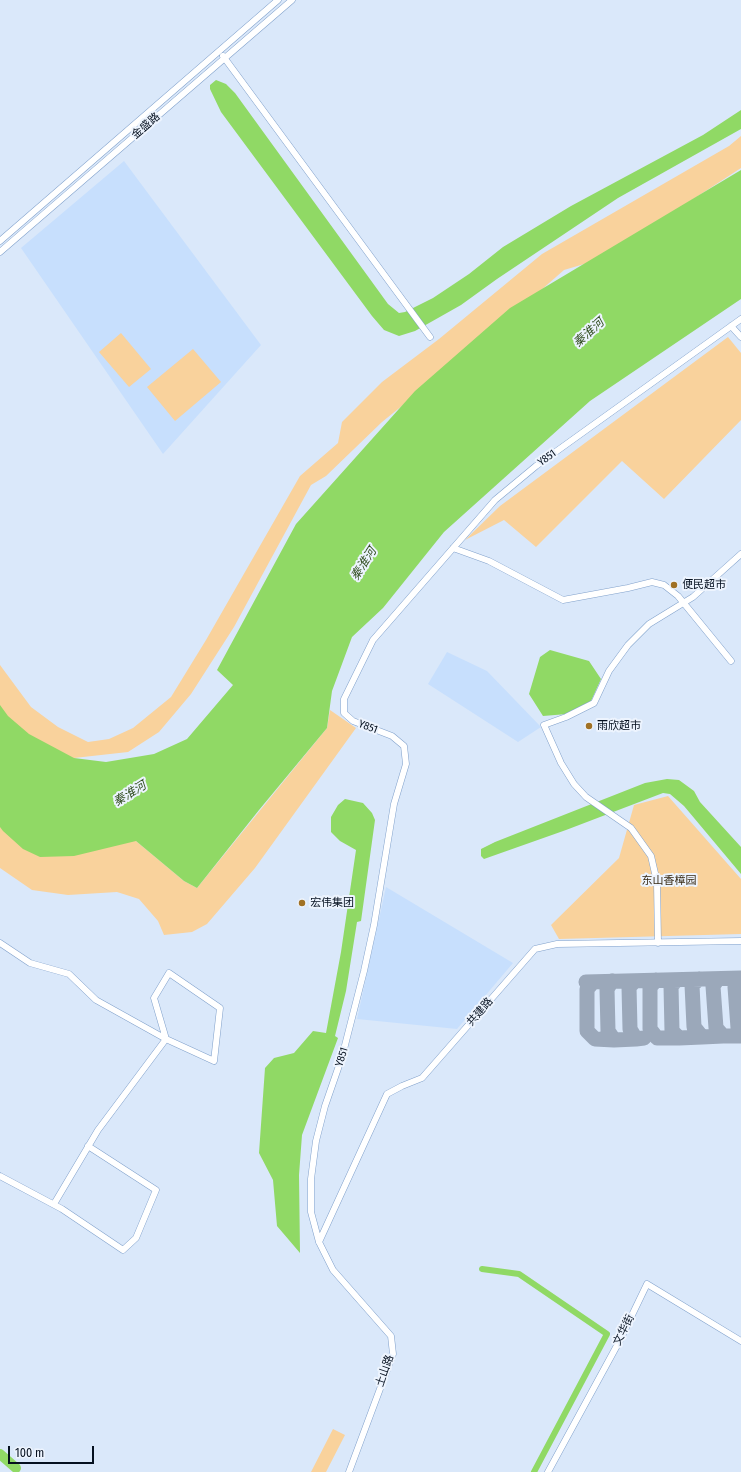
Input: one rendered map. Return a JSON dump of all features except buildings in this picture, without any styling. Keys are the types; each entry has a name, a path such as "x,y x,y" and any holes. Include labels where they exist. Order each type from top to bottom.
{"street":[{"name":"金盛路","path":"0,241 278,0"},
{"name":"金盛路","path":"0,252 292,0"},
{"path":"219,51 430,337"},
{"name":"Y851","path":"319,1242 311,1212 311,1179 316,1141 325,1106 342,1057 364,971 374,926 394,804 406,764 404,746 392,736 353,721 344,713 344,699 373,640 495,500 536,466 741,319"},
{"path":"731,326 741,337"},
{"path":"453,548 489,561 563,600 652,582 664,585 684,603 732,661"},
{"path":"658,943 657,882 651,856 630,828 586,797 574,784 561,763 544,725 566,717 594,703 609,671 628,645 649,624 693,597 741,554"},
{"name":"共建路","path":"319,1242 387,1094 422,1078 535,949 557,944 741,941"},
{"path":"0,943 30,964 69,974 96,1000 166,1039 214,1061 220,1008 169,973 154,998 166,1039"},
{"path":"54,1204 88,1146 166,1039"},
{"path":"0,1176 54,1204 123,1250 136,1238 156,1190 88,1146"},
{"name":"土山路","path":"319,1242 333,1270 391,1336 393,1354 349,1472"},
{"name":"文华街","path":"548,1472 620,1340 647,1284 741,1341"}],"shaded area":[{"path":"124,161 261,345 163,454 21,248"},
{"path":"447,652 487,671 541,727 518,742 428,684"},
{"path":"386,887 513,963 457,1029 357,1019"}],"green space":[{"path":"741,136 741,168 601,259 564,270 491,334 382,422 326,476 311,485 234,627 191,694 159,732 128,752 74,758 136,841 184,881 197,888 327,728 330,710 356,728 255,868 207,924 192,932 164,935 158,921 139,899 117,892 68,895 32,890 0,868 0,665 31,707 58,727 88,742 109,739 133,728 171,697 206,640 300,476 338,443 342,422 382,382 439,339 542,254 729,146"},
{"path":"121,333 151,369 129,387 99,352"},
{"path":"728,337 741,353 741,420 664,499 622,461 536,547 504,520 465,540 500,506"},
{"path":"193,349 221,382 175,421 147,387"},
{"name":"东山香樟园","path":"668,796 741,879 741,934 559,939 551,925 619,858 634,805"},
{"path":"333,1429 345,1435 326,1472 311,1472"}],"water":[{"path":"216,80 226,84 235,93 388,304 399,313 405,312 433,298 469,274 503,247 571,206 703,135 741,110 741,129 618,198 497,279 461,305 415,331 399,336 384,330 372,316 221,112 210,89 210,85"},
{"name":"秦淮河","path":"741,170 741,299 590,401 444,532 383,608 352,637 332,691 327,728 197,888 184,881 136,841 74,856 40,857 23,849 3,831 0,827 0,705 8,716 29,734 74,758 106,762 154,754 187,739 233,685 217,670 296,524 415,391 510,308"},
{"path":"550,650 589,661 601,679 591,701 567,714 543,716 529,694 540,657"},
{"path":"667,779 679,780 694,791 700,802 741,847 741,874 684,806 670,794 663,793 484,859 481,856 481,849 495,842 645,783"},
{"path":"345,799 363,803 372,813 375,820 361,921 357,922 346,991 335,1036 338,1038 302,1135 299,1175 300,1253 277,1226 273,1180 259,1153 265,1068 274,1058 294,1053 313,1031 326,1033 341,952 356,850 340,841 331,832 331,817 338,805"}],"waterway":[{"path":"482,1269 519,1274 607,1334 534,1472"},
{"path":"0,1454 16,1468"}],"taxiway":[{"path":"741,978 735,987 738,1028 741,1033"},
{"path":"586,982 741,978"},
{"path":"699,979 692,985 694,1027 702,1037 723,1036"},
{"path":"718,979 713,986 716,1028 723,1036 741,1036"},
{"path":"656,980 650,987 650,1029 657,1038 679,1038"},
{"path":"677,980 671,986 672,1031 679,1038 702,1037"},
{"path":"612,981 607,989 608,1031 614,1040 636,1039"},
{"path":"635,981 629,987 630,1029 636,1039 644,1038"},
{"path":"593,982 587,989 587,1031 595,1039 614,1040"}],"place":[{"name":"便民超市","path":"674,585"},
{"name":"雨欣超市","path":"589,726"},
{"name":"宏伟集团","path":"302,903"}]}
